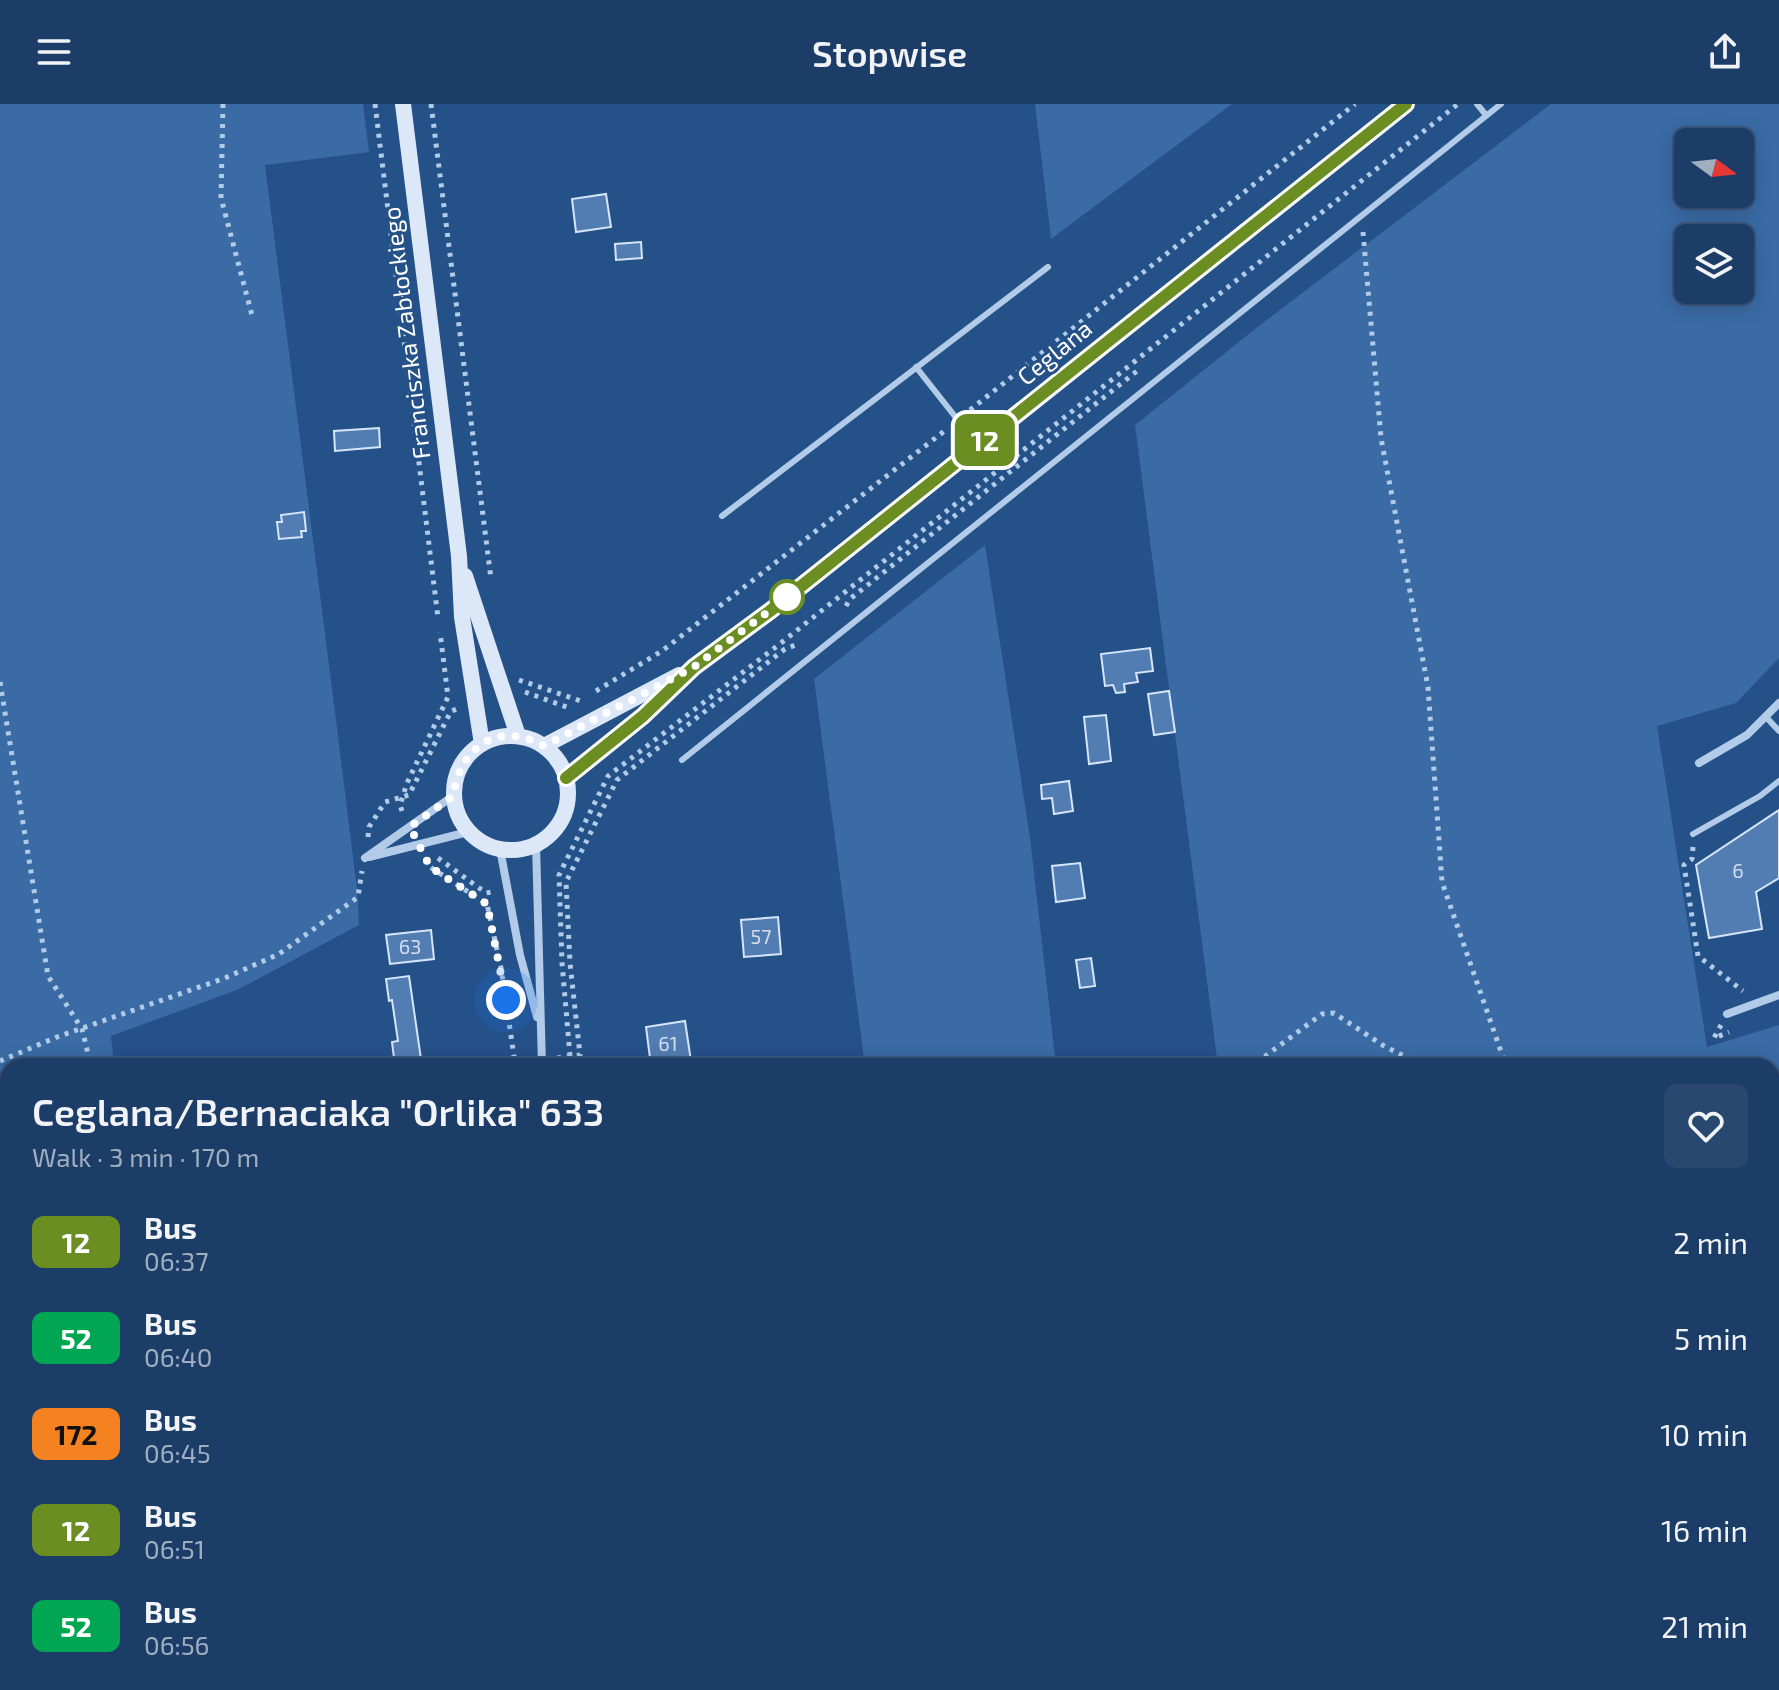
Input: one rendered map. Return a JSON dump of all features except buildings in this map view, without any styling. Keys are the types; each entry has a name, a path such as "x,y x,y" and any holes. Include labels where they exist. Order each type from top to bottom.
{"street":[{"name":"Franciszka Zabłockiego","path":"403,104 459,556 462,617 482,744"},
{"name":"Ceglana","path":"566,778 643,716 694,667 770,611 1406,104"},
{"name":"Franciszka Zabłockiego","path":"459,556 518,736"},
{"name":"Ceglana","path":"544,746 694,667"},
{"path":"1699,763 1747,735 1779,703"},
{"path":"518,736 544,746 558,760 566,778 568,798 563,816 552,832 536,844 518,850 500,849 483,843 468,832 458,815 453,796 456,776 466,757 482,744 499,737 518,736"},
{"path":"365,858 453,796"},
{"path":"365,858 468,832"},
{"path":"536,844 542,1058"},
{"path":"500,849 520,955 540,1029"},
{"path":"1727,1014 1779,995"}],"lane":[{"path":"1477,104 1486,115"},
{"path":"682,760 1501,104"},
{"path":"722,516 1048,267"},
{"path":"916,367 978,445"},
{"path":"1766,717 1779,731"},
{"path":"1693,834 1760,796 1779,781"}],"path":[{"path":"223,104 221,198 253,319"},
{"path":"375,104 448,697 402,797 400,805 410,827"},
{"path":"431,104 490,578 495,592"},
{"path":"1362,215 1381,438 1428,687 1442,882 1503,1058"},
{"path":"518,665 522,679"},
{"path":"0,682 48,976 82,1029 89,1058"},
{"path":"8,1058 225,978 279,954 358,897 369,827 385,802 409,795 420,819"},
{"path":"1693,834 1692,859 1684,865 1698,956 1744,992 1748,1007"},
{"path":"430,841 438,858 486,893 508,890"},
{"path":"419,844 430,867 487,904 501,968 514,1058"},
{"path":"538,885 566,882 570,963 580,1055 566,1058"},
{"path":"1264,1058 1322,1014 1334,1013 1408,1058"}],"shaded area":[{"path":"0,104 363,104 369,152 265,165 357,889 359,925 237,990 111,1036 113,1058 0,1058"},
{"path":"1035,104 1232,104 1051,239"},
{"path":"1551,104 1779,104 1779,658 1736,703 1657,726 1707,1047 1779,1025 1779,1058 1217,1058 1135,425 1255,329"},
{"path":"985,545 1030,838 1055,1058 864,1058 814,679"}],"bus line":[{"name":"12","path":"566,778 643,716 694,667 770,611 1406,104"}],"route":[{"path":"506,1000 487,904 430,867 410,827 453,796 456,776 466,757 482,744 499,737 518,736 544,746 694,667 793,593 787,597"}]}
